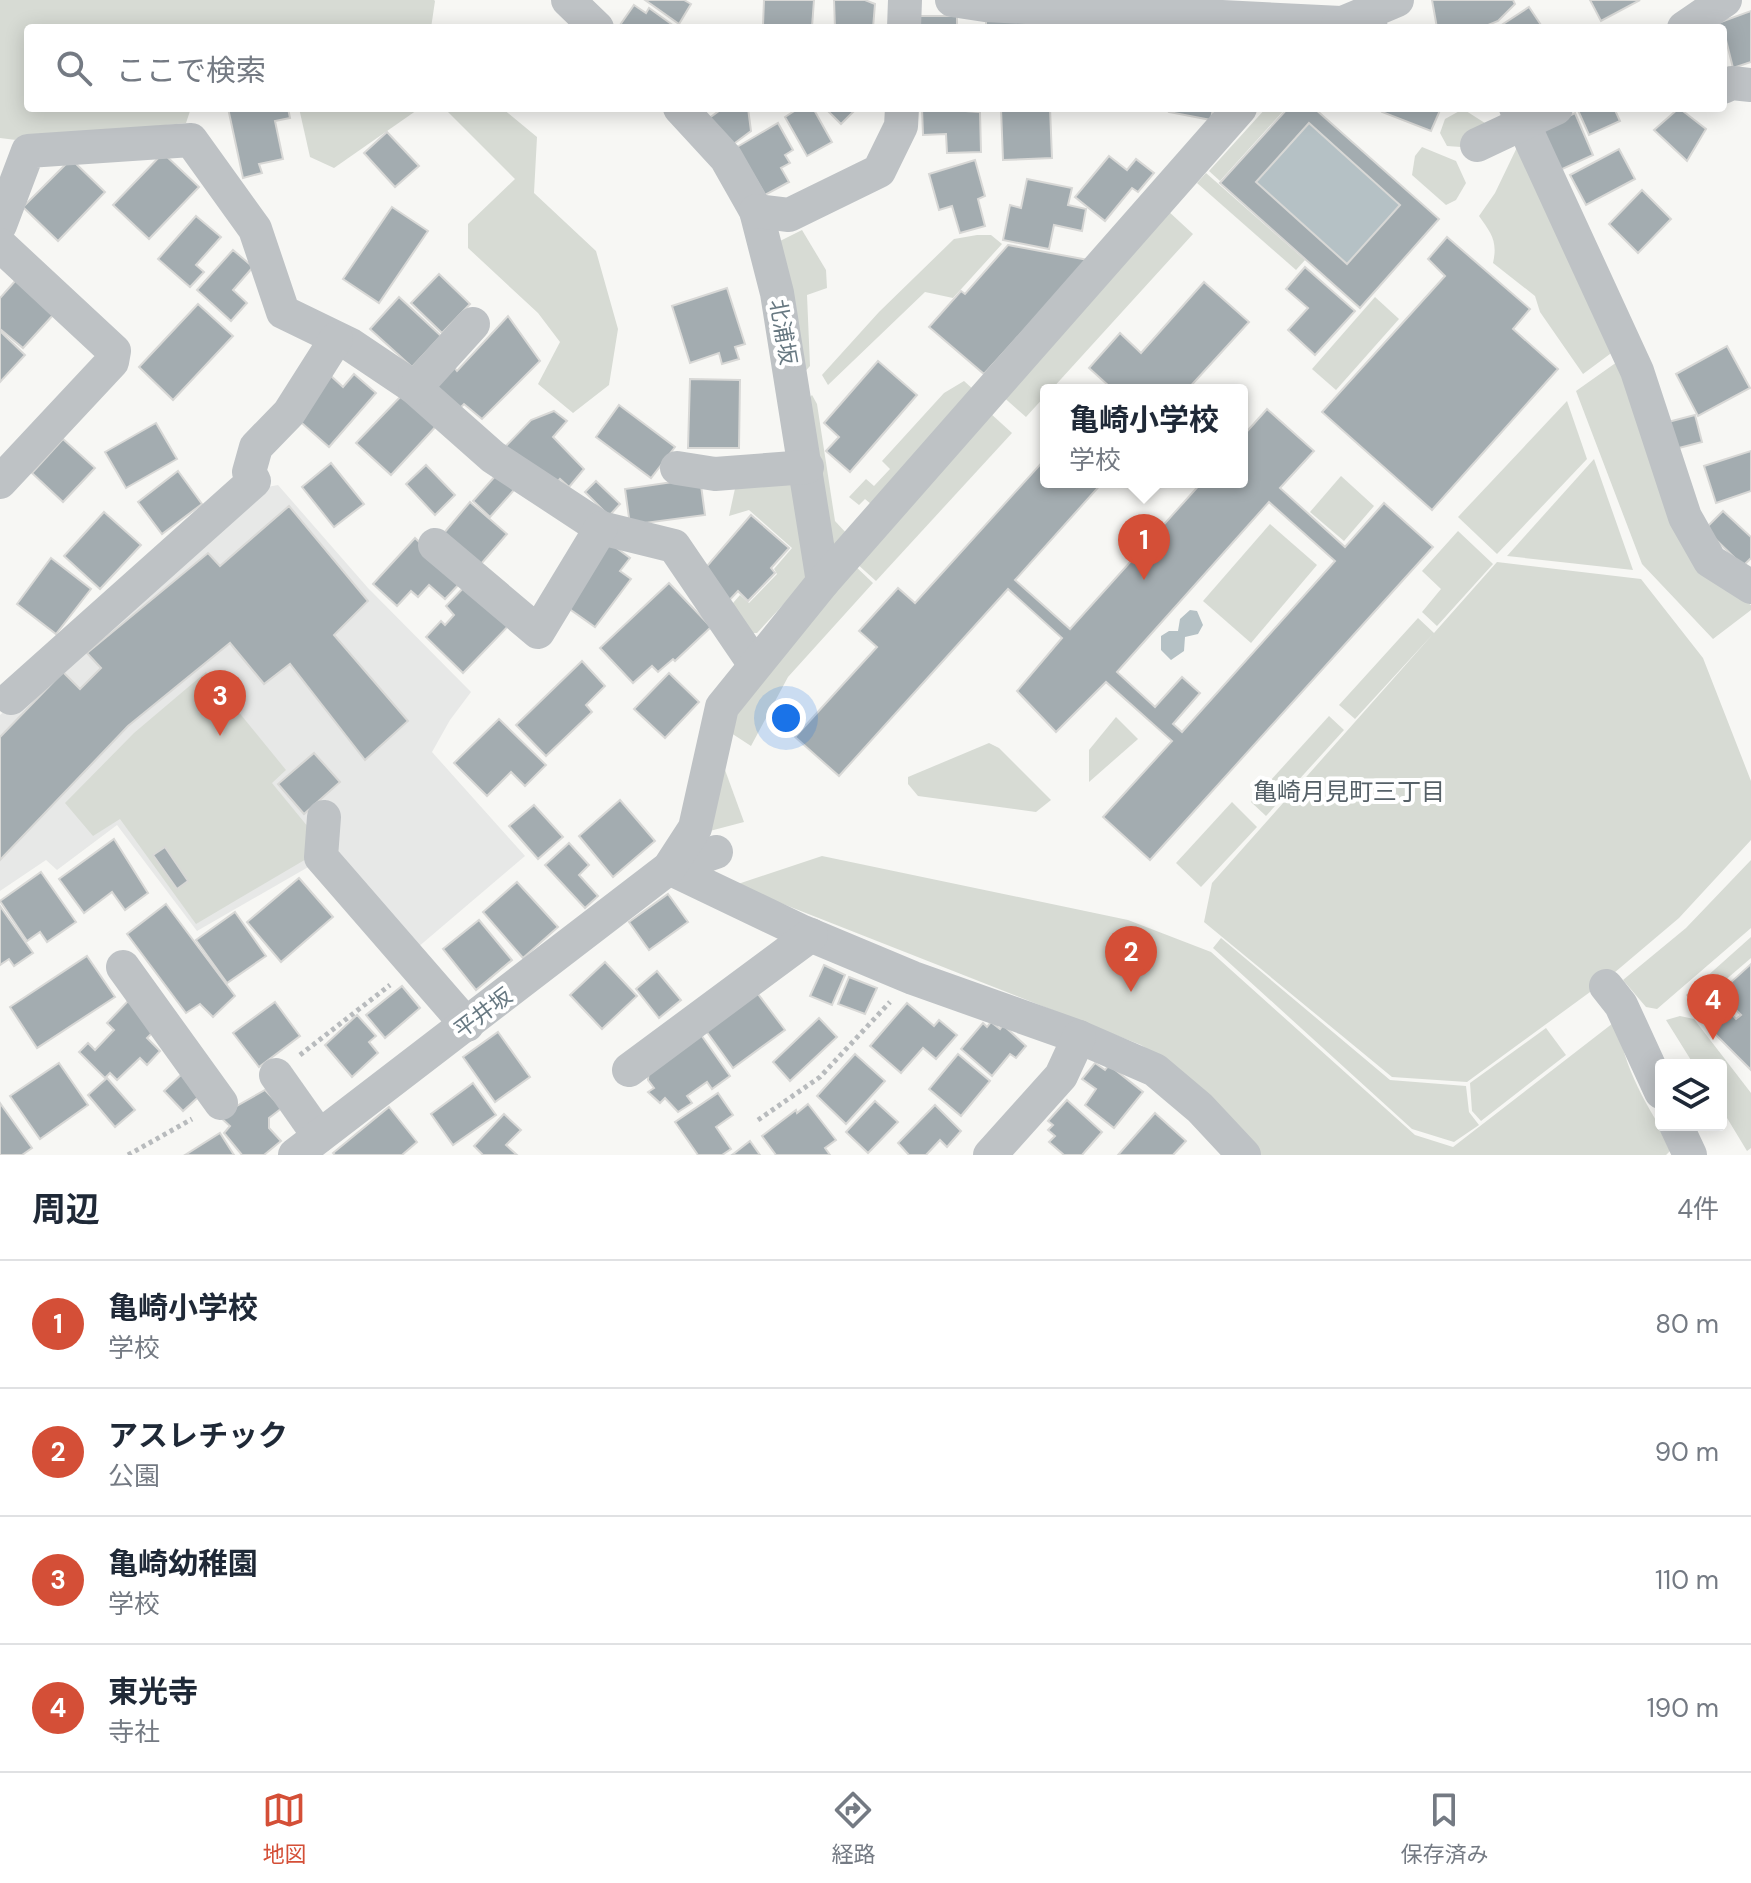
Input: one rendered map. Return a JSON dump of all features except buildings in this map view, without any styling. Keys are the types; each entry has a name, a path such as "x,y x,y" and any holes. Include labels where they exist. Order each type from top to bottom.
{"street":[{"path":"568,0 593,24"},
{"path":"904,24 905,0"},
{"path":"952,0 985,5 1313,24"},
{"path":"1352,24 1397,0"},
{"path":"1690,24 1725,0"},
{"path":"1727,85 1751,85"},
{"name":"北浦坂","path":"684,112 726,158 756,211 777,293 823,582"},
{"path":"756,211 789,215 879,171 901,126 902,112"},
{"path":"669,868 695,828 722,707 823,582 1236,112"},
{"path":"1477,145 1520,116 1637,371 1685,517 1710,561 1751,587"},
{"path":"0,225 28,151 191,140 255,229 283,312 351,345 415,388 493,457 601,528 674,546 755,665"},
{"path":"0,245 114,351 112,362 0,482"},
{"path":"415,388 473,324"},
{"path":"11,698 254,481 249,472 256,447 289,413 336,339"},
{"path":"677,468 715,474 807,467"},
{"path":"435,545 538,632 601,528"},
{"path":"324,817 321,857 467,1025"},
{"path":"669,868 716,852"},
{"path":"669,868 811,935 913,978 1079,1037 1155,1070 1200,1108 1239,1153"},
{"name":"平井坂","path":"307,1146 669,868"},
{"path":"629,1070 811,935"},
{"path":"123,967 221,1103"},
{"path":"1606,986 1621,1005 1655,1079"},
{"path":"990,1155 1061,1076 1079,1037"},
{"path":"276,1075 307,1146"},
{"path":"1679,1131 1690,1155"}],"path":[{"path":"758,1120 820,1077 913,978"}],"shaded area":[{"path":"0,0 435,1 432,24 24,24 24,112 190,112 186,123 16,140 0,138"},
{"path":"300,112 414,112 334,168 310,157"},
{"path":"448,112 507,112 537,137 534,193 596,251 618,329 609,385 573,413 538,384 560,342 538,313 468,248 468,224 515,179"},
{"path":"1262,112 1282,112 1220,181 1209,171"},
{"path":"1458,112 1468,112 1488,125 1461,147 1447,146 1440,133 1445,119"},
{"path":"1309,123 1400,205 1347,264 1256,182"},
{"path":"1521,139 1614,351 1583,374 1540,312 1535,296 1493,263 1495,249 1492,238 1479,216 1495,193"},
{"path":"1422,147 1456,161 1466,183 1456,200 1446,205 1412,175 1415,156"},
{"path":"1206,173 1305,260 1296,270 1197,183"},
{"path":"1167,210 1193,234 1056,384 1040,384 1040,402 1026,417 1000,394"},
{"path":"802,230 826,270 827,288 807,295 810,366 799,378 776,243"},
{"path":"991,235 1002,244 953,298 925,292 828,385 822,375 879,312 954,239"},
{"path":"1375,297 1399,319 1336,390 1312,369"},
{"path":"1617,362 1721,587 1751,605 1751,610 1713,639 1642,564 1576,391"},
{"path":"964,381 975,391 871,504 865,499 859,505 849,497 866,479 874,486 890,469 882,461 944,393"},
{"path":"812,395 817,404 835,521 848,535 829,553 803,404"},
{"path":"1567,401 1587,459 1497,554 1458,517"},
{"path":"990,413 1012,433 876,581 855,562"},
{"path":"1594,459 1633,570 1507,556"},
{"path":"795,475 808,578 757,633 742,633 727,610 740,595 749,603 777,574 774,569 792,548 749,510 729,516 736,484"},
{"path":"1341,476 1374,506 1344,541 1310,512"},
{"path":"278,485 368,588 471,692 432,752 525,856 397,965 310,866 197,931 117,825 57,870 46,860 0,891 0,715 262,488"},
{"path":"1270,524 1317,565 1251,643 1203,601"},
{"path":"1458,531 1493,564 1437,626 1422,612 1441,589 1422,571"},
{"path":"1497,562 1641,579 1703,658 1751,781 1751,840 1679,918 1601,984 1467,1082 1392,1077 1204,922 1212,883 1433,634 1355,719 1339,705 1418,618 1434,633"},
{"path":"852,563 873,583 788,677 751,746 728,731 767,657"},
{"path":"1190,610 1197,611 1203,625 1198,634 1185,637 1184,651 1171,660 1161,650 1161,636 1169,631 1178,631 1180,619"},
{"path":"206,672 286,770 272,783 313,833 313,855 196,924 120,819 93,836 65,803 134,733"},
{"path":"1329,716 1344,730 1266,816 1251,802"},
{"path":"1116,717 1138,739 1089,782 1089,750"},
{"path":"989,743 999,748 1051,800 1036,812 918,796 908,784 908,777"},
{"path":"725,770 744,822 706,832"},
{"path":"1232,802 1257,827 1201,887 1176,863"},
{"path":"822,856 1128,920 1211,952 1415,1135 1453,1147 1617,1020 1631,1071 1655,1117 1655,1131 1663,1131 1673,1148 1666,1155 1257,1155 1173,1066 1141,1045 735,885"},
{"path":"1751,860 1751,928 1657,1009 1646,1007 1623,980 1686,928"},
{"path":"1751,937 1751,958 1695,1006 1686,995"},
{"path":"1221,938 1390,1080 1466,1086 1469,1112 1479,1125 1454,1142 1412,1129 1213,948"},
{"path":"1680,1016 1694,1019 1725,1059 1690,1059 1666,1020"},
{"path":"1546,1028 1566,1055 1481,1121 1472,1111 1470,1083"},
{"path":"1727,1062 1751,1093 1751,1148 1747,1151 1727,1118"}],"place":[{"name":"亀崎小学校","path":"1144,580"},
{"name":"亀崎幼稚園","path":"220,736"},
{"name":"アスレチック","path":"1131,992"},
{"name":"東光寺","path":"1713,1040"}],"district":[{"name":"亀崎月見町三丁目","path":"1349,791"}]}
